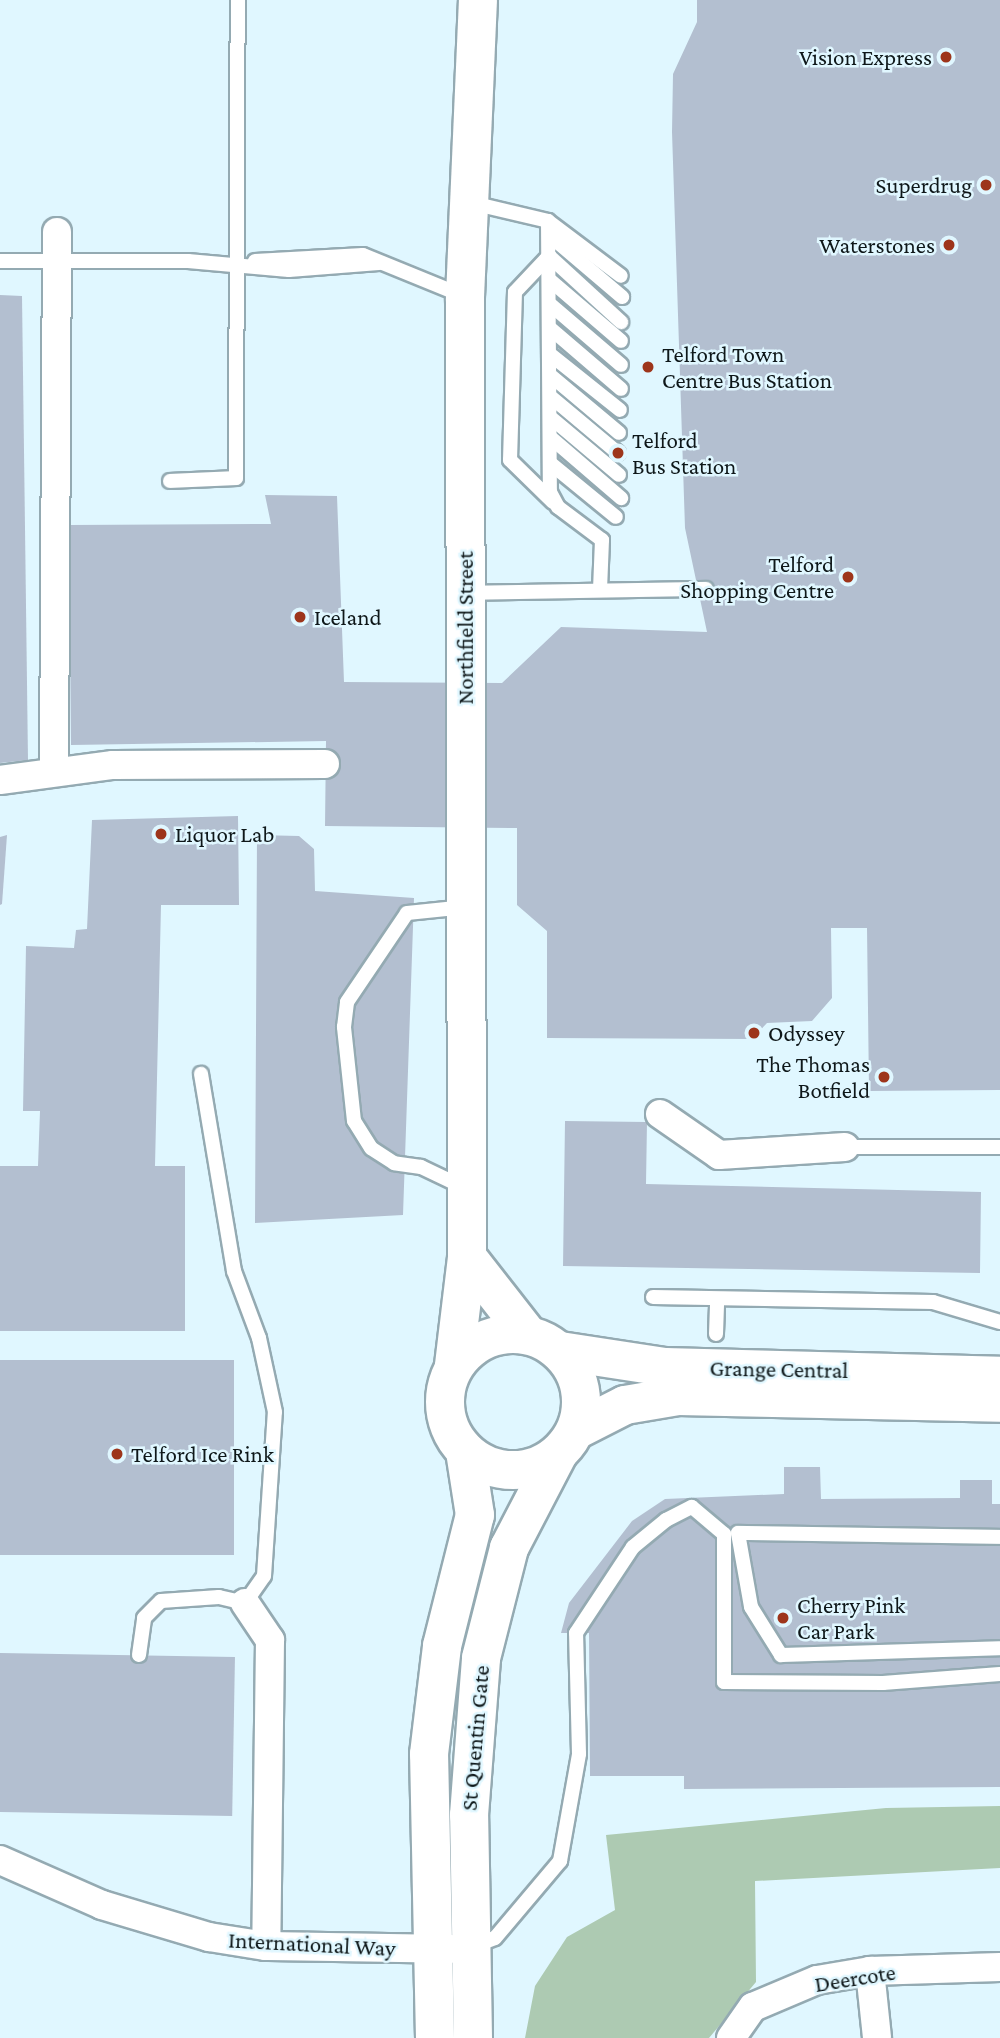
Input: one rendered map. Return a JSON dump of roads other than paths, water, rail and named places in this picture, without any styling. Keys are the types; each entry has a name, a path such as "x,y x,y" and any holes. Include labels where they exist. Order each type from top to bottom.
{"street":[{"name":"Northfield Street","path":"454,1365 467,1256 464,1187 465,297 478,0"},
{"path":"54,769 57,232"},
{"path":"0,780 54,769 326,764"},
{"path":"660,1114 719,1155 845,1147"},
{"path":"467,1256 544,1343 580,1387 567,1442 511,1470 465,1451 445,1410 454,1365 489,1338 544,1343"},
{"name":"Grange Central","path":"544,1343 665,1367 1000,1376"},
{"name":"Grange Central","path":"567,1442 625,1405 678,1396 1000,1403"},
{"name":"St Quentin Gate","path":"473,2038 469,1815 481,1658 509,1548 567,1442"},
{"name":"St Quentin Gate","path":"435,2038 429,1950 429,1754 442,1646 475,1515 465,1451"},
{"path":"245,1603 270,1640 266,1946"},
{"name":"International Way","path":"0,1860 163,1927 266,1946 429,1950 470,1948"},
{"name":"Deercote","path":"731,2038 752,2007 817,1980 870,1971 1000,1967"},
{"path":"870,1971 877,2038"}],"lane":[{"path":"170,481 236,478 238,0"},
{"path":"470,203 548,228 621,276"},
{"path":"548,228 551,281 550,492 558,507"},
{"path":"548,228 622,297"},
{"path":"0,261 237,263 310,253 363,255 379,263 422,274 465,297"},
{"path":"549,256 621,322"},
{"path":"549,256 514,292 510,460 558,507 602,540 600,590"},
{"path":"551,281 621,341"},
{"path":"551,305 621,365"},
{"path":"551,329 621,389"},
{"path":"551,355 620,410"},
{"path":"550,376 619,433"},
{"path":"551,397 618,453"},
{"path":"550,417 619,475"},
{"path":"550,437 621,498"},
{"path":"550,463 616,517"},
{"path":"464,593 706,589"},
{"path":"464,1187 421,1167 394,1163 371,1148 354,1121 344,1027 347,1002 407,913 466,907"},
{"path":"139,1655 144,1618 161,1601 219,1597 245,1603 264,1576 275,1412 259,1338 234,1271 201,1074"},
{"path":"845,1147 1000,1147"},
{"path":"653,1297 933,1302 1000,1322"},
{"path":"716,1334 717,1299"},
{"path":"470,1948 495,1938 560,1861 579,1754 576,1633 633,1547 666,1520 692,1507 724,1534 724,1682 883,1683 1000,1674"},
{"path":"1000,1537 738,1533 751,1607 781,1655 1000,1648"}],"place":[{"name":"Vision Express","path":"946,57"},
{"name":"Superdrug","path":"986,185"},
{"name":"Waterstones","path":"949,245"},
{"name":"Telford Town Centre Bus Station","path":"648,367"},
{"name":"Telford Bus Station","path":"618,453"},
{"name":"Telford Shopping Centre","path":"848,577"},
{"name":"Iceland","path":"300,617"},
{"name":"Liquor Lab","path":"161,834"},
{"name":"Odyssey","path":"754,1033"},
{"name":"The Thomas Botfield","path":"884,1077"},
{"name":"Telford Ice Rink","path":"117,1454"},
{"name":"Cherry Pink Car Park","path":"783,1618"}]}
